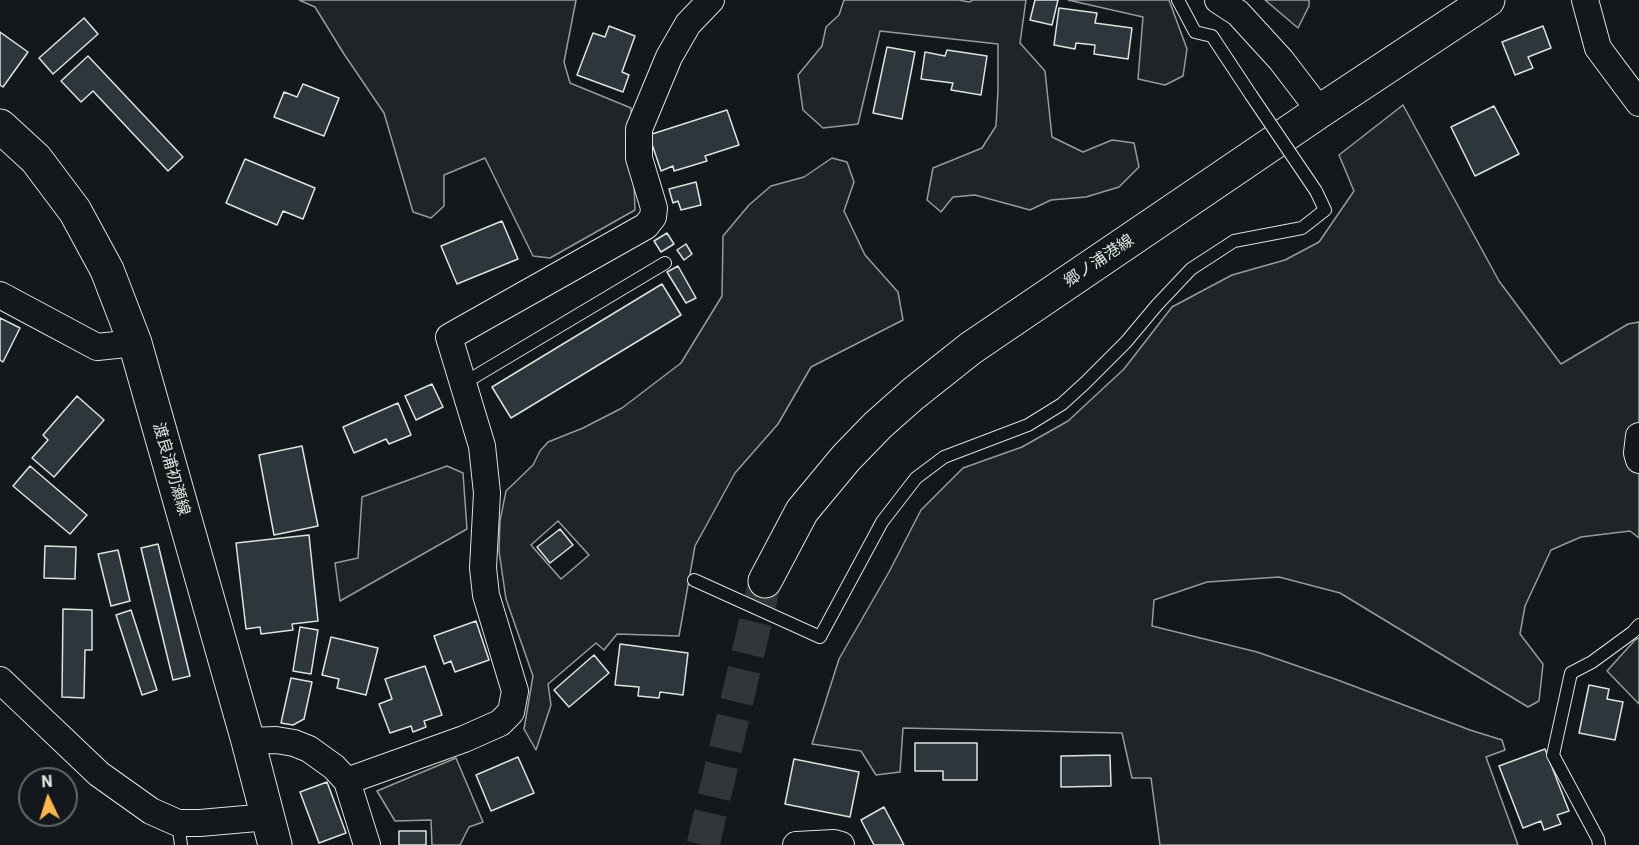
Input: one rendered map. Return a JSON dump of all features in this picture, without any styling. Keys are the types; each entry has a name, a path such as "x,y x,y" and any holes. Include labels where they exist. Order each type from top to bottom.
{"main road":[{"name":"郷ノ浦港線","path":"765,581 802,511 878,425 913,394 971,348 1488,0"},
{"name":"渡良浦初瀬線","path":"0,126 36,159 75,211 107,270 135,343 248,741 271,831"}],"street":[{"path":"347,781 464,739 500,723 511,712 515,692 486,595 483,568 487,493 482,446 449,336 646,226 653,217 654,208 639,158 639,129 669,57 688,24 711,0"},
{"path":"1218,0 1238,13 1281,60 1320,111"},
{"path":"1585,0 1598,48 1639,103"},
{"path":"0,295 97,346 135,343"},
{"path":"1639,436 1637,453 1639,460"},
{"path":"0,680 99,774 179,834 200,823 271,831"},
{"path":"248,741 276,740 294,743 309,749 334,768 347,781 367,845"},
{"path":"796,845 834,843 841,845"}],"lane":[{"path":"694,580 820,637 882,522 916,478 944,457 1028,425 1062,404 1126,342 1191,269 1234,241 1302,228 1325,210 1316,191 1212,36 1195,32 1178,0"},
{"path":"464,383 665,263"},
{"path":"1599,845 1598,839 1553,755 1571,673 1592,662 1639,625"}],"shaded area":[{"path":"299,0 576,0 564,62 570,83 631,108 635,210 550,258 533,256 485,158 444,175 444,206 431,218 413,212 384,113 315,7"},
{"path":"844,0 959,0 969,2 973,0 1026,0 1020,43 1045,71 1052,137 1083,152 1112,140 1134,143 1139,167 1119,187 1086,197 1051,200 1030,210 975,195 953,197 941,212 927,200 933,168 982,148 996,126 998,44 880,31 858,124 823,128 803,110 798,75 822,46 826,27 839,15"},
{"path":"1068,0 1169,0 1187,49 1183,76 1165,85 1138,79 1143,17"},
{"path":"1265,0 1309,0 1309,6 1298,28"},
{"path":"1403,105 1499,281 1561,364 1628,324 1639,322 1639,538 1630,531 1581,537 1551,550 1525,606 1520,634 1543,664 1539,701 1528,707 1340,593 1279,577 1207,582 1154,600 1152,626 1257,652 1502,740 1505,750 1486,757 1518,845 1160,845 1151,778 1132,778 1122,733 903,728 900,772 876,775 861,751 812,744 839,659 889,572 921,510 963,468 1022,447 1068,421 1124,369 1172,307 1232,275 1285,260 1319,242 1354,191 1339,155"},
{"path":"832,158 847,162 854,182 844,211 865,255 898,292 903,320 811,367 778,424 735,473 695,546 679,636 617,634 604,650 596,643 548,684 551,705 536,750 524,729 533,676 506,599 499,551 500,521 506,491 533,465 548,442 583,428 622,408 681,363 722,296 723,236 749,205 771,186 804,177","holes":["558,521 589,555 561,579 531,545"]},
{"path":"447,466 463,473 467,529 340,601 335,563 358,558 362,497"},
{"path":"1639,638 1639,704 1607,671"},
{"path":"456,758 483,822 469,827 460,845 432,845 431,820 395,821 377,791"}],"building":[{"path":"1035,0 1058,0 1052,25 1030,20"},
{"path":"1059,8 1097,13 1095,23 1132,28 1128,59 1094,54 1095,45 1076,43 1075,49 1054,45"},
{"path":"84,18 98,34 53,74 39,58"},
{"path":"609,26 635,36 622,72 629,75 623,92 577,75 593,33 605,37"},
{"path":"1543,26 1551,48 1528,57 1533,68 1515,75 1502,42"},
{"path":"0,32 28,52 3,87 0,85"},
{"path":"887,47 915,52 902,119 873,113"},
{"path":"947,50 987,56 981,95 951,90 953,83 921,79 925,52 945,56"},
{"path":"88,56 183,157 168,171 93,91 81,102 61,81"},
{"path":"303,84 339,98 324,136 274,117 284,92 297,97"},
{"path":"1494,106 1519,154 1475,176 1451,127"},
{"path":"727,110 739,145 705,156 707,161 674,171 673,166 661,171 649,135"},
{"path":"245,159 315,188 303,219 283,211 277,225 226,203"},
{"path":"696,182 701,205 681,210 678,201 673,203 669,189"},
{"path":"502,221 518,259 457,284 441,246"},
{"path":"667,233 674,244 661,252 654,241"},
{"path":"686,244 692,254 684,260 677,250"},
{"path":"678,266 696,298 686,303 667,272"},
{"path":"662,284 681,315 511,418 492,387"},
{"path":"0,318 20,328 3,362 0,360"},
{"path":"432,384 443,407 416,420 405,396"},
{"path":"77,396 104,420 54,477 32,458 48,440 43,435"},
{"path":"398,403 411,435 389,444 386,439 354,453 343,427"},
{"path":"302,446 318,526 274,535 259,455"},
{"path":"30,466 87,515 70,534 13,486"},
{"path":"560,529 573,545 550,563 537,547"},
{"path":"309,535 318,621 292,624 293,630 261,634 260,627 246,629 236,543"},
{"path":"158,544 190,676 173,680 141,548"},
{"path":"45,546 76,547 75,579 44,578"},
{"path":"118,550 130,601 111,606 98,554"},
{"path":"63,609 92,610 92,650 85,650 84,698 62,697"},
{"path":"131,610 157,690 142,695 116,615"},
{"path":"476,621 489,660 455,672 451,661 444,664 434,636"},
{"path":"300,627 318,630 311,674 293,671"},
{"path":"331,637 378,648 366,695 337,688 339,679 322,675"},
{"path":"620,644 688,653 683,695 660,692 659,698 638,696 639,687 615,685"},
{"path":"594,655 609,673 569,707 554,690"},
{"path":"425,666 442,715 424,721 426,727 413,732 411,726 390,733 379,704 392,699 385,679"},
{"path":"291,678 312,682 304,719 293,725 281,723"},
{"path":"1589,685 1609,689 1607,699 1623,702 1615,740 1579,733"},
{"path":"915,743 977,743 977,780 943,780 943,771 915,771"},
{"path":"1545,749 1569,811 1557,815 1561,824 1544,830 1541,821 1523,828 1499,766"},
{"path":"1110,755 1111,786 1061,787 1061,756"},
{"path":"518,757 534,793 491,811 476,775"},
{"path":"794,759 859,772 850,817 785,804"},
{"path":"327,782 346,833 319,843 300,792"},
{"path":"884,807 904,845 874,845 861,820"},
{"path":"399,831 426,831 426,845 399,845"}],"tunnel":[{"path":"703,845 765,581"}]}
